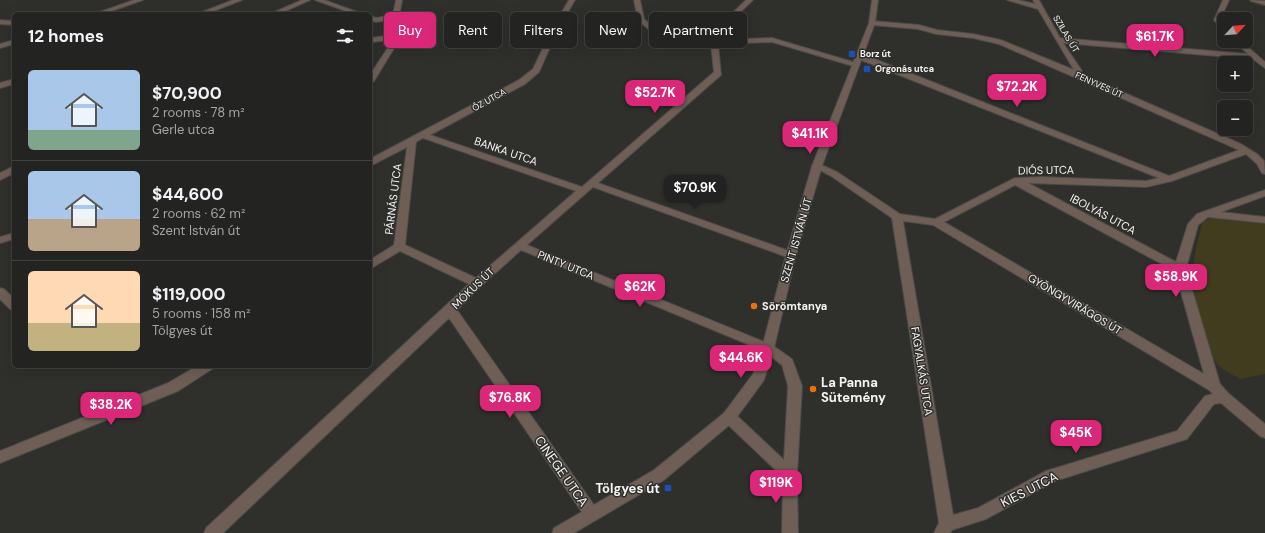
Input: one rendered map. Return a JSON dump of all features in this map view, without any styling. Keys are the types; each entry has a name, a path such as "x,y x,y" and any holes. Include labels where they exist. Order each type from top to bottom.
{"street":[{"path":"103,12 140,0"},
{"path":"206,12 239,0"},
{"path":"278,12 307,0"},
{"path":"318,0 354,12"},
{"path":"397,12 399,0"},
{"name":"ŐZ UTCA","path":"372,162 522,82 536,70 556,27 572,0"},
{"path":"637,0 641,20 649,27"},
{"path":"737,12 750,0"},
{"name":"SZENT ISTVÁN ÚT","path":"560,533 574,529 591,513 659,475 729,417 758,376 768,348 791,255 817,166 872,23 875,0"},
{"path":"1010,0 1038,3"},
{"path":"1220,12 1226,0"},
{"path":"1253,0 1265,3"},
{"name":"SZILAS ÚT","path":"1038,3 1058,40 1078,71 1072,74"},
{"path":"372,19 376,20 384,19"},
{"path":"0,22 12,23"},
{"name":"FENYVES ÚT","path":"872,23 919,28 936,32 973,36 1001,42 1246,151 1256,157 1263,164 1265,171"},
{"path":"372,40 384,38"},
{"path":"747,41 772,40 857,60 1168,179"},
{"path":"1058,40 1254,57"},
{"path":"0,46 12,43"},
{"path":"372,77 391,48"},
{"name":"MÓKUS ÚT","path":"212,533 477,283 718,73 715,48"},
{"path":"1244,48 1265,66"},
{"path":"0,86 12,82"},
{"name":"BANKA UTCA","path":"423,135 582,190"},
{"name":"PÁRNÁS UTCA","path":"412,140 399,247 477,283"},
{"name":"DIÓS UTCA","path":"936,222 1015,181 1042,180 1146,184 1168,179 1246,151"},
{"path":"817,166 834,174 888,213 897,217 936,222"},
{"path":"0,177 12,170"},
{"name":"IBOLYÁS UTCA","path":"1015,181 1180,269"},
{"path":"590,183 791,255"},
{"path":"1265,192 1206,213 1193,224 1180,269 1218,391 1265,432"},
{"path":"1206,213 1265,220"},
{"name":"FAGYALKÁS UTCA","path":"897,217 945,529"},
{"name":"GYÖNGYVIRÁGOS ÚT","path":"936,222 1218,391"},
{"path":"0,240 12,237"},
{"name":"PINTY UTCA","path":"520,246 768,348"},
{"path":"372,264 399,247"},
{"path":"0,292 12,304"},
{"name":"CINEGE UTCA","path":"450,310 591,513"},
{"path":"768,348 788,362 795,386 790,475 790,533"},
{"path":"0,457 173,387 204,368"},
{"name":"KIES UTCA","path":"945,529 981,514 1051,476 1182,435 1218,391"},
{"path":"729,417 790,475"}],"shaded area":[{"path":"1214,218 1265,224 1265,374 1240,379 1223,369 1215,361 1204,333 1194,296 1192,278 1196,249 1203,221"}],"place":[{"name":"Borz út","path":"852,54"},
{"name":"Orgonás utca","path":"867,69"},
{"name":"Sörömtanya","path":"754,306"},
{"name":"La Panna Sütemény","path":"813,389"},
{"name":"Tölgyes út","path":"668,488"}]}
